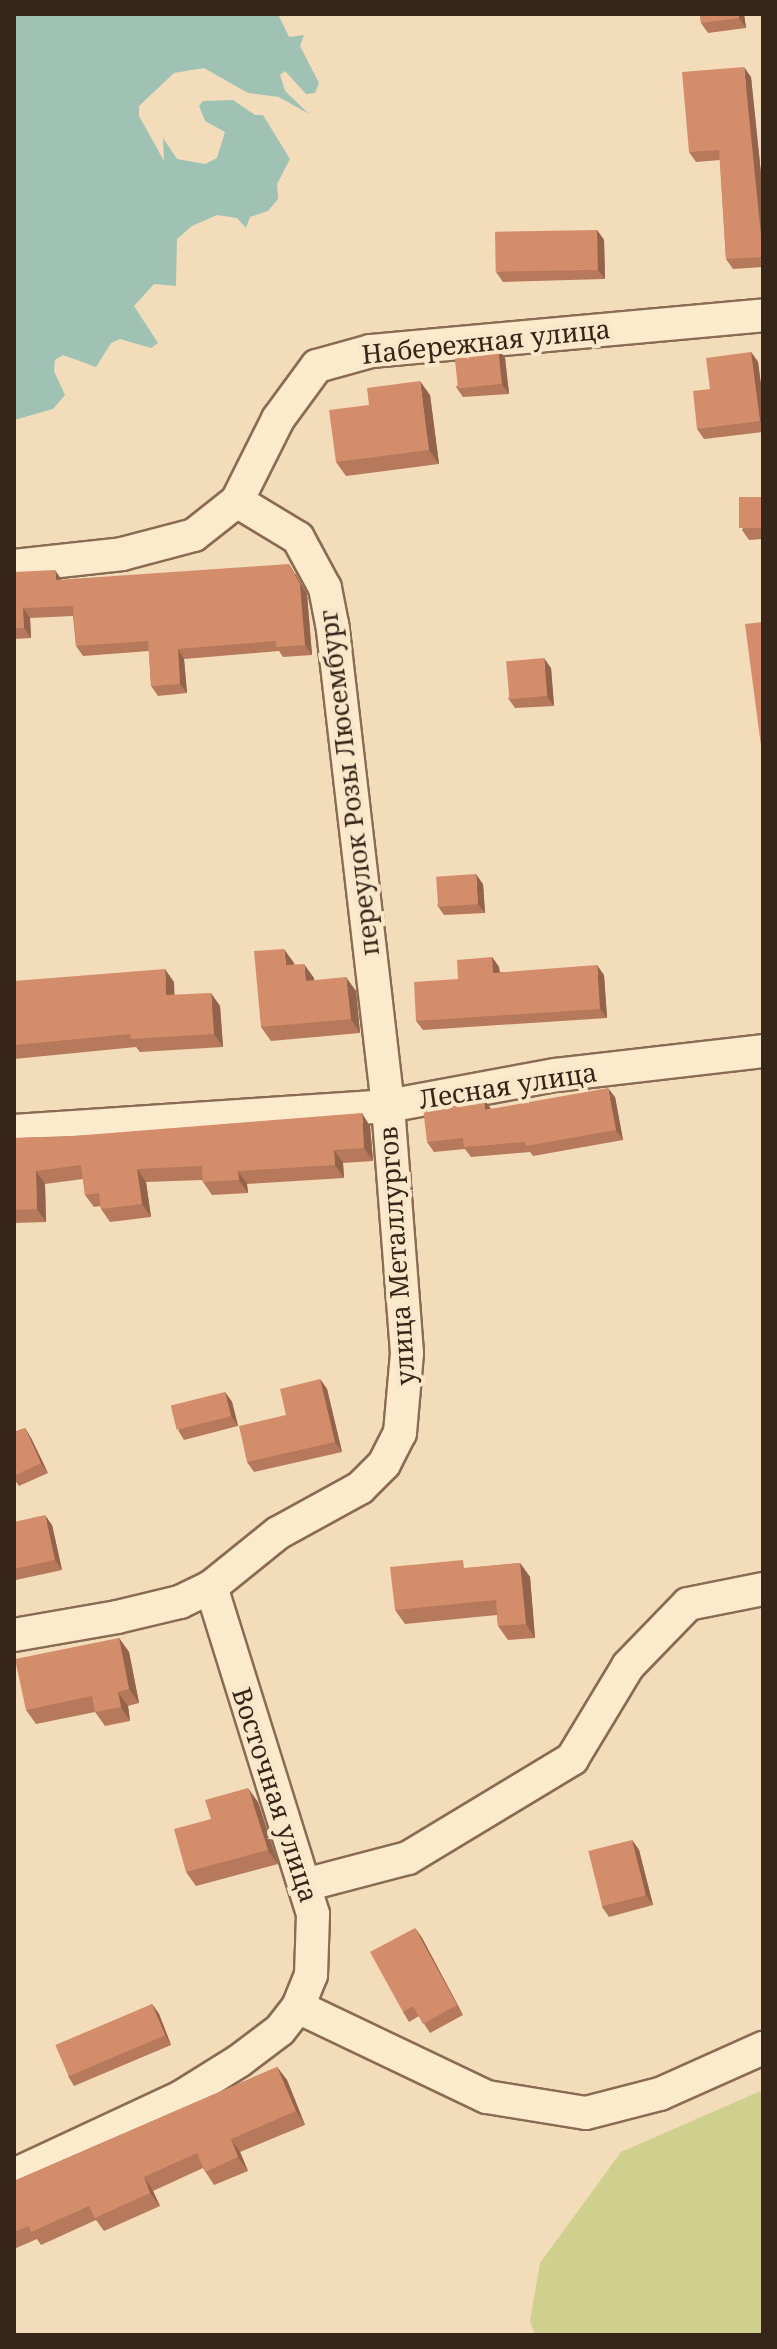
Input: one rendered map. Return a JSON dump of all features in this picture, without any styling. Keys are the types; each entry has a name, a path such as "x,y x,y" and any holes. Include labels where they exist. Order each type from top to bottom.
{"street":[{"name":"Набережная улица","path":"14,566 163,547 194,535 237,501 278,419 317,366 371,351 763,315"},
{"name":"переулок Розы Люсембург","path":"237,501 298,538 325,588 388,1106"},
{"name":"Лесная улица","path":"14,1131 388,1106 556,1075 763,1051"},
{"name":"улица Металлургов","path":"14,1635 142,1611 211,1587 278,1533 360,1488 384,1464 400,1433 407,1353 388,1106"},
{"name":"Восточная улица","path":"14,2175 181,2097 280,2030 298,2007 311,1975 314,1943 305,1885 257,1747 211,1587"},
{"path":"305,1885 408,1858 572,1759 628,1666 688,1604 763,1589"},
{"path":"298,2007 487,2097 586,2113 660,2094 763,2048"}],"green space":[{"path":"763,2090 763,2335 535,2335 530,2321 540,2263 621,2152"}],"shaded area":[{"path":"14,14 278,14 289,37 304,35 300,46 319,83 315,93 306,94 285,71 280,75 285,91 309,114 279,97 248,93 204,68 174,73 139,106 139,116 164,161 163,138 177,159 205,164 217,158 225,132 205,121 199,106 203,101 233,100 255,115 263,115 290,159 277,184 278,199 268,211 250,217 246,228 237,218 217,215 192,226 177,239 176,286 154,284 134,306 158,343 151,348 120,339 111,343 96,367 63,355 55,360 54,371 65,395 53,409 14,420"}],"building":[{"path":"700,14 739,14 739,18 701,23"},
{"path":"744,67 763,257 726,259 719,150 689,152 682,72"},
{"path":"597,230 598,270 496,272 495,232"},
{"path":"498,348 502,384 458,388 454,353"},
{"path":"751,352 760,421 697,429 693,391 710,389 706,358"},
{"path":"420,381 429,450 336,462 329,410 369,405 367,388"},
{"path":"739,497 763,497 763,528 739,528"},
{"path":"289,564 300,584 305,645 276,647 276,641 178,649 180,684 151,686 148,641 76,646 73,606 23,608 24,628 14,628 14,572 55,570 56,580"},
{"path":"763,622 763,761 745,624"},
{"path":"544,658 547,696 509,699 506,661"},
{"path":"476,874 478,904 438,907 436,877"},
{"path":"284,949 286,965 304,964 306,981 346,977 351,1019 261,1027 254,951"},
{"path":"492,957 493,973 597,965 600,1009 416,1021 414,982 458,979 457,960"},
{"path":"165,969 166,995 211,993 214,1034 131,1039 130,1034 14,1045 14,981"},
{"path":"608,1088 616,1130 526,1146 525,1142 464,1147 463,1138 427,1142 423,1108 484,1099 485,1110"},
{"path":"362,1113 364,1148 334,1150 335,1165 238,1171 239,1180 203,1182 202,1166 137,1169 142,1204 101,1209 99,1193 85,1195 81,1165 36,1171 37,1209 14,1210 14,1138"},
{"path":"320,1379 335,1442 247,1462 239,1426 286,1415 280,1389"},
{"path":"225,1392 231,1416 177,1430 171,1406"},
{"path":"25,1428 41,1463 14,1476 14,1432"},
{"path":"45,1515 55,1560 14,1569 14,1522"},
{"path":"463,1560 464,1568 520,1563 526,1624 498,1626 496,1600 395,1610 390,1567"},
{"path":"119,1638 129,1689 118,1692 121,1707 95,1712 92,1696 26,1710 15,1659"},
{"path":"248,1788 268,1850 186,1872 174,1829 211,1819 205,1800"},
{"path":"632,1840 646,1895 602,1906 588,1851"},
{"path":"415,1928 457,2005 423,2024 413,2006 403,2012 370,1952"},
{"path":"152,2004 165,2035 69,2076 55,2045"},
{"path":"277,2067 296,2111 231,2139 238,2157 205,2172 197,2153 144,2177 150,2193 95,2218 89,2206 31,2232 29,2226 14,2232 14,2181"}]}
